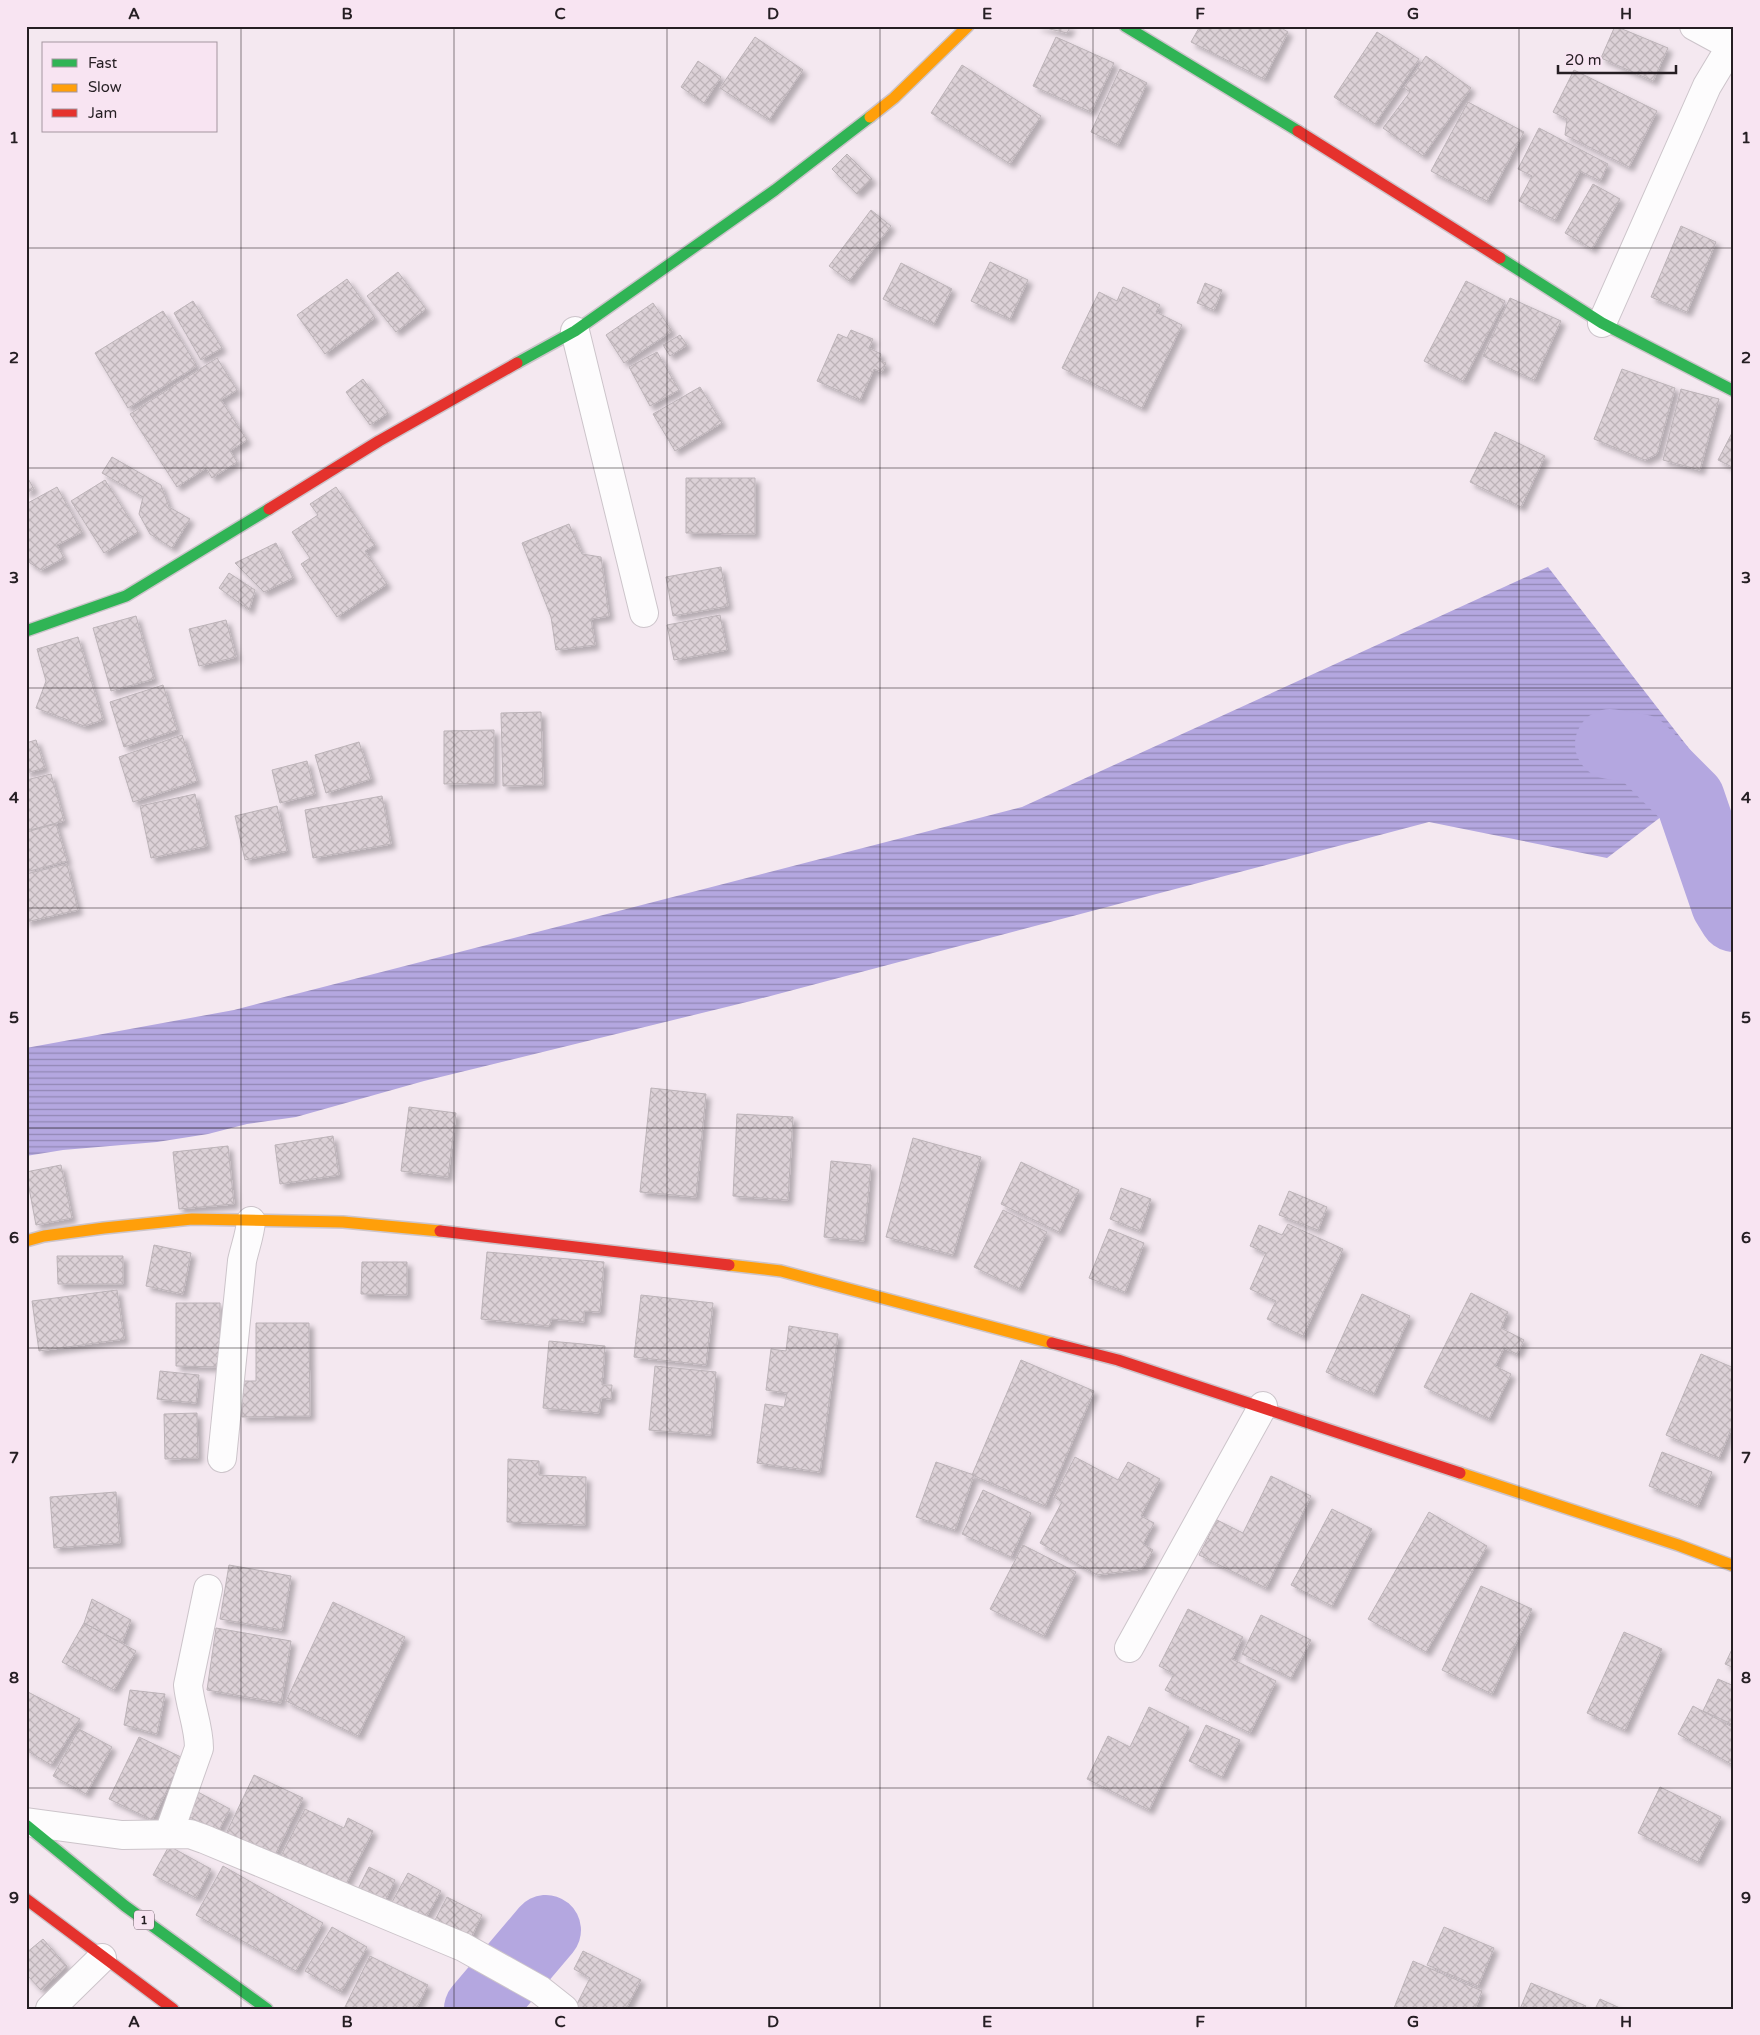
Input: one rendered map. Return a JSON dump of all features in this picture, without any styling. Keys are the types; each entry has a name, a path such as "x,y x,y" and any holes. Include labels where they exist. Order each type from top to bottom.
{"main road":[{"path":"26,631 126,596 379,441 574,331 775,190 887,104 949,47 968,26"},
{"path":"1125,26 1304,134 1602,322 1734,391"},
{"path":"26,1241 104,1228 182,1220 343,1222 406,1226 782,1271 1118,1360 1263,1406 1678,1545 1734,1566"},
{"name":"1","path":"26,1824 125,1906 267,2009"},
{"path":"26,1899 102,1958 173,2009"}],"street":[{"path":"1602,322 1707,86 1732,43 1694,26"},
{"path":"574,331 644,613"},
{"path":"222,1458 242,1261 245,1246 250,1235 251,1221"},
{"path":"1129,1648 1263,1406"},
{"path":"169,1833 199,1748 199,1738 189,1700 188,1685 208,1589"},
{"path":"26,1824 122,1835 190,1834 463,1947 540,1990 564,2009"},
{"path":"50,2009 102,1958"}],"shaded area":[{"path":"1548,567 1712,778 1607,858 1429,822 755,1000 424,1081 296,1117 247,1124 208,1134 157,1142 63,1150 26,1156 26,1048 234,1010 1022,807"}],"building":[{"path":"1037,26 1071,26 1067,33"},
{"path":"1200,26 1278,26 1288,32 1264,79 1191,42"},
{"path":"1615,26 1668,48 1653,81 1601,58"},
{"path":"1377,32 1419,59 1375,124 1334,97"},
{"path":"755,37 803,70 769,120 720,88"},
{"path":"1056,37 1114,63 1091,112 1033,86"},
{"path":"1426,56 1471,88 1423,156 1383,128 1410,92 1404,88"},
{"path":"698,61 721,77 704,103 681,87"},
{"path":"962,65 1041,116 1010,164 931,113"},
{"path":"1120,69 1147,83 1118,145 1091,132"},
{"path":"1574,70 1657,111 1629,167 1565,135 1567,119 1553,112"},
{"path":"1468,102 1524,132 1487,201 1431,171"},
{"path":"1539,128 1608,164 1600,181 1580,171 1555,220 1519,201 1532,176 1518,169"},
{"path":"847,154 872,179 857,194 832,169"},
{"path":"1593,184 1620,199 1592,249 1565,233"},
{"path":"871,210 891,226 849,281 829,266"},
{"path":"1681,226 1716,242 1687,312 1651,297"},
{"path":"990,262 1028,280 1010,319 971,301"},
{"path":"901,263 952,289 934,324 883,299"},
{"path":"398,272 426,309 396,332 367,296"},
{"path":"347,279 375,318 325,354 297,315"},
{"path":"1466,281 1505,301 1463,381 1424,361"},
{"path":"1205,283 1222,290 1214,310 1197,303"},
{"path":"1123,287 1160,305 1156,312 1182,325 1142,408 1062,368 1099,292 1117,301"},
{"path":"1510,298 1561,321 1534,380 1483,356"},
{"path":"193,301 222,348 201,360 174,313"},
{"path":"653,303 672,331 624,363 606,335"},
{"path":"163,311 197,366 128,408 95,353"},
{"path":"851,330 873,339 869,348 881,354 879,360 886,363 882,372 874,369 860,400 817,381 838,334 847,338"},
{"path":"680,335 687,345 670,356 663,345"},
{"path":"657,352 679,390 650,406 629,367"},
{"path":"217,358 237,390 221,400 247,440 230,451 237,462 212,478 206,468 177,487 130,414"},
{"path":"1622,369 1675,388 1657,454 1645,460 1594,439"},
{"path":"363,379 388,413 370,425 346,392"},
{"path":"700,387 722,423 675,451 653,414"},
{"path":"1681,389 1719,399 1700,470 1663,460"},
{"path":"1734,429 1734,468 1718,460"},
{"path":"1495,432 1545,456 1521,507 1470,482"},
{"path":"112,457 161,485 169,507 190,519 172,548 150,534 139,514 143,497 102,473"},
{"path":"26,475 34,489 26,493"},
{"path":"686,478 755,478 755,534 686,533"},
{"path":"105,480 138,532 104,553 71,501"},
{"path":"57,487 82,532 57,545 64,558 41,570 30,563 26,556 26,504"},
{"path":"336,487 375,545 365,551 387,584 337,617 301,564 310,558 292,532 318,515 310,504"},
{"path":"569,524 582,554 601,557 609,616 591,619 595,645 556,650 551,617 522,543"},
{"path":"276,543 293,578 264,592 235,563"},
{"path":"721,567 728,606 673,616 666,577"},
{"path":"229,573 255,590 249,610 219,588"},
{"path":"720,615 727,650 674,660 667,625"},
{"path":"136,616 154,679 111,691 93,628"},
{"path":"226,620 236,657 199,666 189,629"},
{"path":"78,637 103,720 84,726 36,708 46,681 37,649"},
{"path":"163,685 177,730 124,747 110,702"},
{"path":"541,712 543,785 503,786 501,713"},
{"path":"494,730 494,783 444,784 444,731"},
{"path":"182,735 197,781 133,802 119,757"},
{"path":"36,740 45,768 26,773 26,743"},
{"path":"359,742 371,779 326,793 315,755"},
{"path":"307,761 315,794 280,803 272,770"},
{"path":"51,774 64,821 26,831 26,780"},
{"path":"195,794 207,846 151,858 140,806"},
{"path":"382,796 391,844 313,858 305,810"},
{"path":"277,806 287,851 245,860 235,816"},
{"path":"56,824 67,861 26,872 26,832"},
{"path":"67,864 78,910 26,922 26,874"},
{"path":"651,1088 706,1094 696,1197 640,1192"},
{"path":"409,1107 456,1113 448,1177 401,1171"},
{"path":"737,1114 793,1117 788,1200 733,1196"},
{"path":"333,1136 339,1175 280,1184 275,1145"},
{"path":"913,1138 981,1157 953,1255 886,1237"},
{"path":"228,1146 234,1204 179,1209 173,1152"},
{"path":"831,1161 871,1165 864,1241 824,1237"},
{"path":"1021,1162 1079,1190 1059,1232 1001,1204"},
{"path":"61,1165 72,1218 36,1225 26,1172"},
{"path":"1121,1188 1151,1199 1140,1231 1110,1219"},
{"path":"1289,1191 1327,1207 1318,1230 1279,1215"},
{"path":"1003,1210 1047,1232 1019,1289 974,1267"},
{"path":"1288,1224 1343,1249 1303,1336 1267,1319 1276,1301 1250,1289 1266,1253 1250,1246 1259,1225 1282,1235"},
{"path":"1109,1229 1144,1243 1125,1292 1089,1278"},
{"path":"154,1245 191,1253 183,1294 146,1286"},
{"path":"487,1252 604,1262 600,1312 584,1311 584,1322 552,1319 549,1326 481,1319"},
{"path":"57,1256 123,1256 123,1284 58,1284"},
{"path":"362,1262 407,1262 407,1295 361,1294"},
{"path":"117,1290 124,1339 39,1351 32,1301"},
{"path":"1471,1293 1508,1312 1501,1328 1524,1340 1517,1354 1504,1348 1495,1366 1511,1374 1489,1419 1424,1387"},
{"path":"1362,1294 1410,1316 1374,1394 1326,1372"},
{"path":"641,1295 713,1303 706,1365 634,1357"},
{"path":"176,1303 220,1303 220,1367 176,1366"},
{"path":"256,1323 309,1323 310,1416 242,1417 243,1381 256,1381"},
{"path":"789,1326 838,1334 820,1472 757,1463 765,1404 784,1407 787,1393 766,1390 771,1349 786,1351"},
{"path":"549,1341 605,1346 602,1385 612,1385 611,1399 601,1398 599,1413 543,1408"},
{"path":"1701,1354 1734,1368 1734,1422 1719,1458 1666,1435"},
{"path":"1021,1360 1094,1391 1045,1506 972,1475"},
{"path":"655,1366 716,1372 711,1435 649,1430"},
{"path":"160,1371 199,1375 196,1403 157,1399"},
{"path":"197,1413 198,1458 165,1459 164,1414"},
{"path":"1662,1452 1712,1472 1698,1506 1649,1486"},
{"path":"1075,1457 1118,1480 1128,1462 1160,1479 1141,1516 1154,1523 1143,1544 1153,1550 1142,1569 1097,1575 1040,1543 1062,1502 1054,1497"},
{"path":"508,1459 539,1461 539,1475 586,1477 585,1525 507,1522"},
{"path":"936,1462 974,1475 955,1530 916,1517"},
{"path":"1271,1476 1311,1496 1266,1588 1199,1555 1217,1520 1243,1533"},
{"path":"983,1490 1031,1513 1011,1557 962,1534"},
{"path":"116,1492 120,1543 54,1548 50,1497"},
{"path":"1332,1509 1372,1529 1332,1606 1291,1585"},
{"path":"1429,1512 1487,1546 1426,1652 1368,1619"},
{"path":"1023,1545 1076,1572 1044,1636 990,1609"},
{"path":"229,1565 291,1576 282,1630 220,1619"},
{"path":"1481,1586 1532,1609 1492,1694 1442,1670"},
{"path":"92,1599 131,1620 122,1643 84,1623"},
{"path":"333,1602 405,1637 358,1736 286,1701"},
{"path":"1188,1609 1243,1637 1232,1659 1276,1681 1250,1733 1165,1690 1174,1674 1159,1666"},
{"path":"1261,1615 1311,1640 1291,1678 1242,1654"},
{"path":"84,1623 136,1651 114,1690 62,1662"},
{"path":"216,1628 291,1641 281,1703 207,1690"},
{"path":"1624,1632 1662,1649 1625,1730 1587,1713"},
{"path":"1734,1645 1734,1668 1725,1664"},
{"path":"1718,1679 1734,1686 1734,1725 1703,1711"},
{"path":"130,1690 165,1694 157,1734 124,1725"},
{"path":"26,1691 80,1719 51,1765 26,1750"},
{"path":"1693,1706 1734,1728 1734,1759 1731,1764 1678,1734"},
{"path":"1149,1707 1189,1727 1149,1810 1087,1779 1108,1736 1130,1747"},
{"path":"1206,1725 1240,1740 1222,1777 1189,1761"},
{"path":"79,1729 112,1747 86,1794 53,1776"},
{"path":"139,1737 183,1758 152,1820 109,1799"},
{"path":"254,1775 303,1798 273,1859 225,1836"},
{"path":"1660,1787 1721,1817 1698,1862 1638,1833"},
{"path":"196,1791 230,1809 218,1832 184,1814"},
{"path":"305,1809 344,1828 348,1818 373,1831 344,1888 281,1856"},
{"path":"169,1846 211,1869 196,1898 153,1875"},
{"path":"223,1866 323,1923 296,1971 196,1915"},
{"path":"369,1867 395,1880 382,1908 355,1895"},
{"path":"408,1873 441,1891 424,1921 391,1904"},
{"path":"447,1897 482,1915 469,1942 433,1924"},
{"path":"332,1927 367,1947 341,1992 305,1971"},
{"path":"1444,1927 1494,1948 1478,1986 1427,1965"},
{"path":"43,1939 67,1966 41,1990 26,1974 26,1953"},
{"path":"583,1951 641,1980 626,2009 575,2008 590,1978 574,1969"},
{"path":"370,1956 428,1985 416,2009 344,2009"},
{"path":"1413,1961 1482,1991 1475,2009 1394,2008"},
{"path":"1531,1983 1586,2006 1584,2009 1520,2009"},
{"path":"1600,1999 1620,2008 1595,2009"}],"waterway":[{"path":"1610,744 1640,749 1690,799 1726,904 1734,917"},
{"path":"479,2009 546,1930"}],"traffic: fast":[{"path":"1125,26 1298,131"},
{"path":"517,363 575,331 775,190 870,117"},
{"path":"1500,258 1602,323 1734,391"},
{"path":"26,631 126,596 269,509"},
{"path":"26,1825 125,1906 267,2009"}],"traffic: slow":[{"path":"870,117 894,98 968,26"},
{"path":"26,1241 44,1236 104,1228 192,1219 343,1222 440,1231"},
{"path":"729,1265 781,1271 1052,1343"},
{"path":"1460,1473 1678,1545 1734,1566"}],"traffic: jam":[{"path":"1298,131 1500,258"},
{"path":"269,509 379,441 517,363"},
{"path":"440,1231 729,1265"},
{"path":"1052,1343 1118,1360 1460,1473"},
{"path":"26,1899 173,2009"}]}
